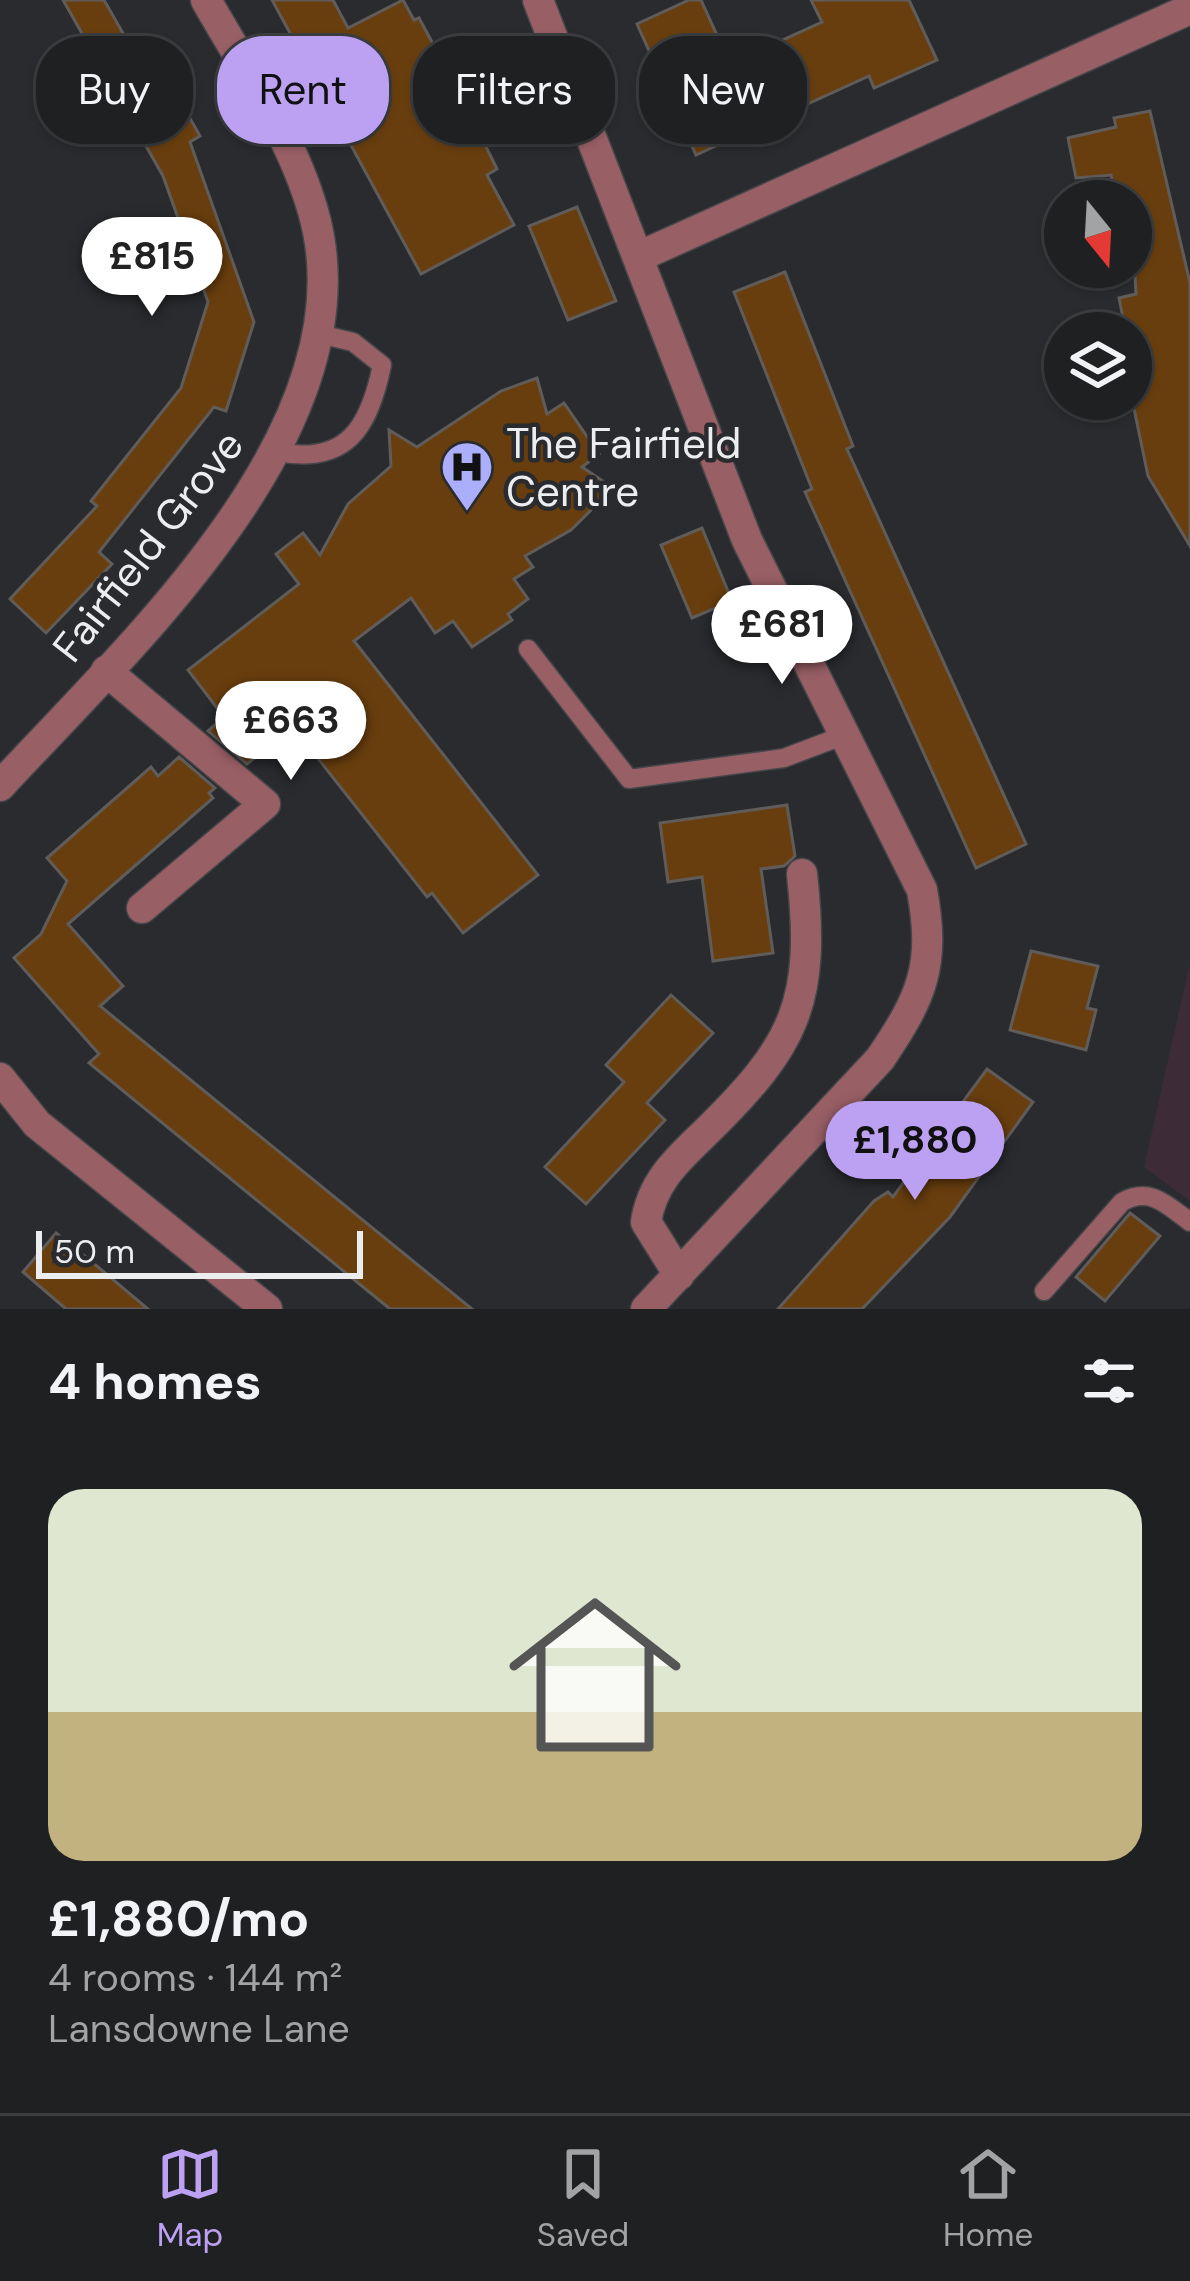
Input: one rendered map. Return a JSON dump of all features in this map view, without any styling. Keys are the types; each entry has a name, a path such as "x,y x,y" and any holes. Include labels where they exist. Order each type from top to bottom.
{"street":[{"name":"Fairfield Grove","path":"0,786 213,544 278,452 319,334 324,273 313,211 285,142 206,0"},
{"path":"538,0 747,540 922,890 930,933 927,974 911,1013 880,1060 646,1309"},
{"path":"638,257 1190,10"},
{"path":"106,671 265,804 142,908"},
{"path":"679,1275 646,1222 651,1190 775,1060 794,1023 806,972 802,874"},
{"path":"0,1078 37,1124 267,1309"}],"lane":[{"path":"278,452 314,459 332,454 367,416 376,393 382,365 369,350 319,334"},
{"path":"528,649 629,779 784,758 842,736"},
{"path":"1044,1291 1122,1202 1135,1195 1149,1194 1190,1222"}],"shaded area":[{"path":"1190,962 1190,1201 1144,1167"}],"building":[{"path":"63,0 104,0 125,36 83,36"},
{"path":"272,0 333,0 348,28 403,0 429,36 413,36 413,144 485,144 497,169 487,175 514,225 421,274 350,144 389,144 389,36 292,36"},
{"path":"689,0 701,0 717,36 642,36 637,24"},
{"path":"811,0 909,0 937,60 874,88 869,76 807,104 807,36 791,36 822,22"},
{"path":"1150,111 1190,283 1190,546 1148,476 1136,420 1152,420 1152,312 1122,312 1119,298 1136,294 1136,288 1152,288 1152,180 1112,180 1111,175 1076,178 1068,138 1116,127 1114,118"},
{"path":"145,144 191,144 254,322 226,411 214,407 99,552 112,564 46,633 10,599 97,506 91,501 181,388 208,302 163,176"},
{"path":"691,144 720,144 696,155"},
{"path":"577,207 616,301 568,320 529,226"},
{"path":"785,272 853,446 847,449 1026,844 976,868 805,492 812,489 734,292"},
{"path":"537,378 547,414 564,403 599,454 582,467 613,488 571,530 525,556 533,567 514,579 528,599 508,614 512,620 472,647 453,621 435,633 411,598 354,641 538,875 463,933 432,893 427,897 294,728 247,764 208,731 224,717 188,670 299,584 276,554 303,533 320,555 348,504 391,466 389,430 417,447 501,391"},
{"path":"702,528 732,601 692,618 661,545"},
{"path":"179,757 215,788 209,793 213,798 68,924 123,986 100,1006 472,1309 390,1309 89,1063 99,1054 14,958 41,934 67,881 47,858 151,767 158,776"},
{"path":"787,805 795,856 784,866 761,869 773,953 713,961 702,877 668,882 660,823"},
{"path":"1031,951 1098,966 1087,1008 1096,1010 1086,1050 1010,1030"},
{"path":"671,995 713,1033 647,1103 665,1120 586,1204 545,1167 624,1082 606,1065"},
{"path":"987,1069 1033,1102 950,1217 862,1309 778,1309 874,1201 888,1192 893,1197"},
{"path":"1130,1213 1160,1236 1105,1301 1076,1277"},
{"path":"56,1233 148,1309 66,1309 23,1272"}],"place":[{"name":"The Fairfield Centre","path":"467,513"}]}
